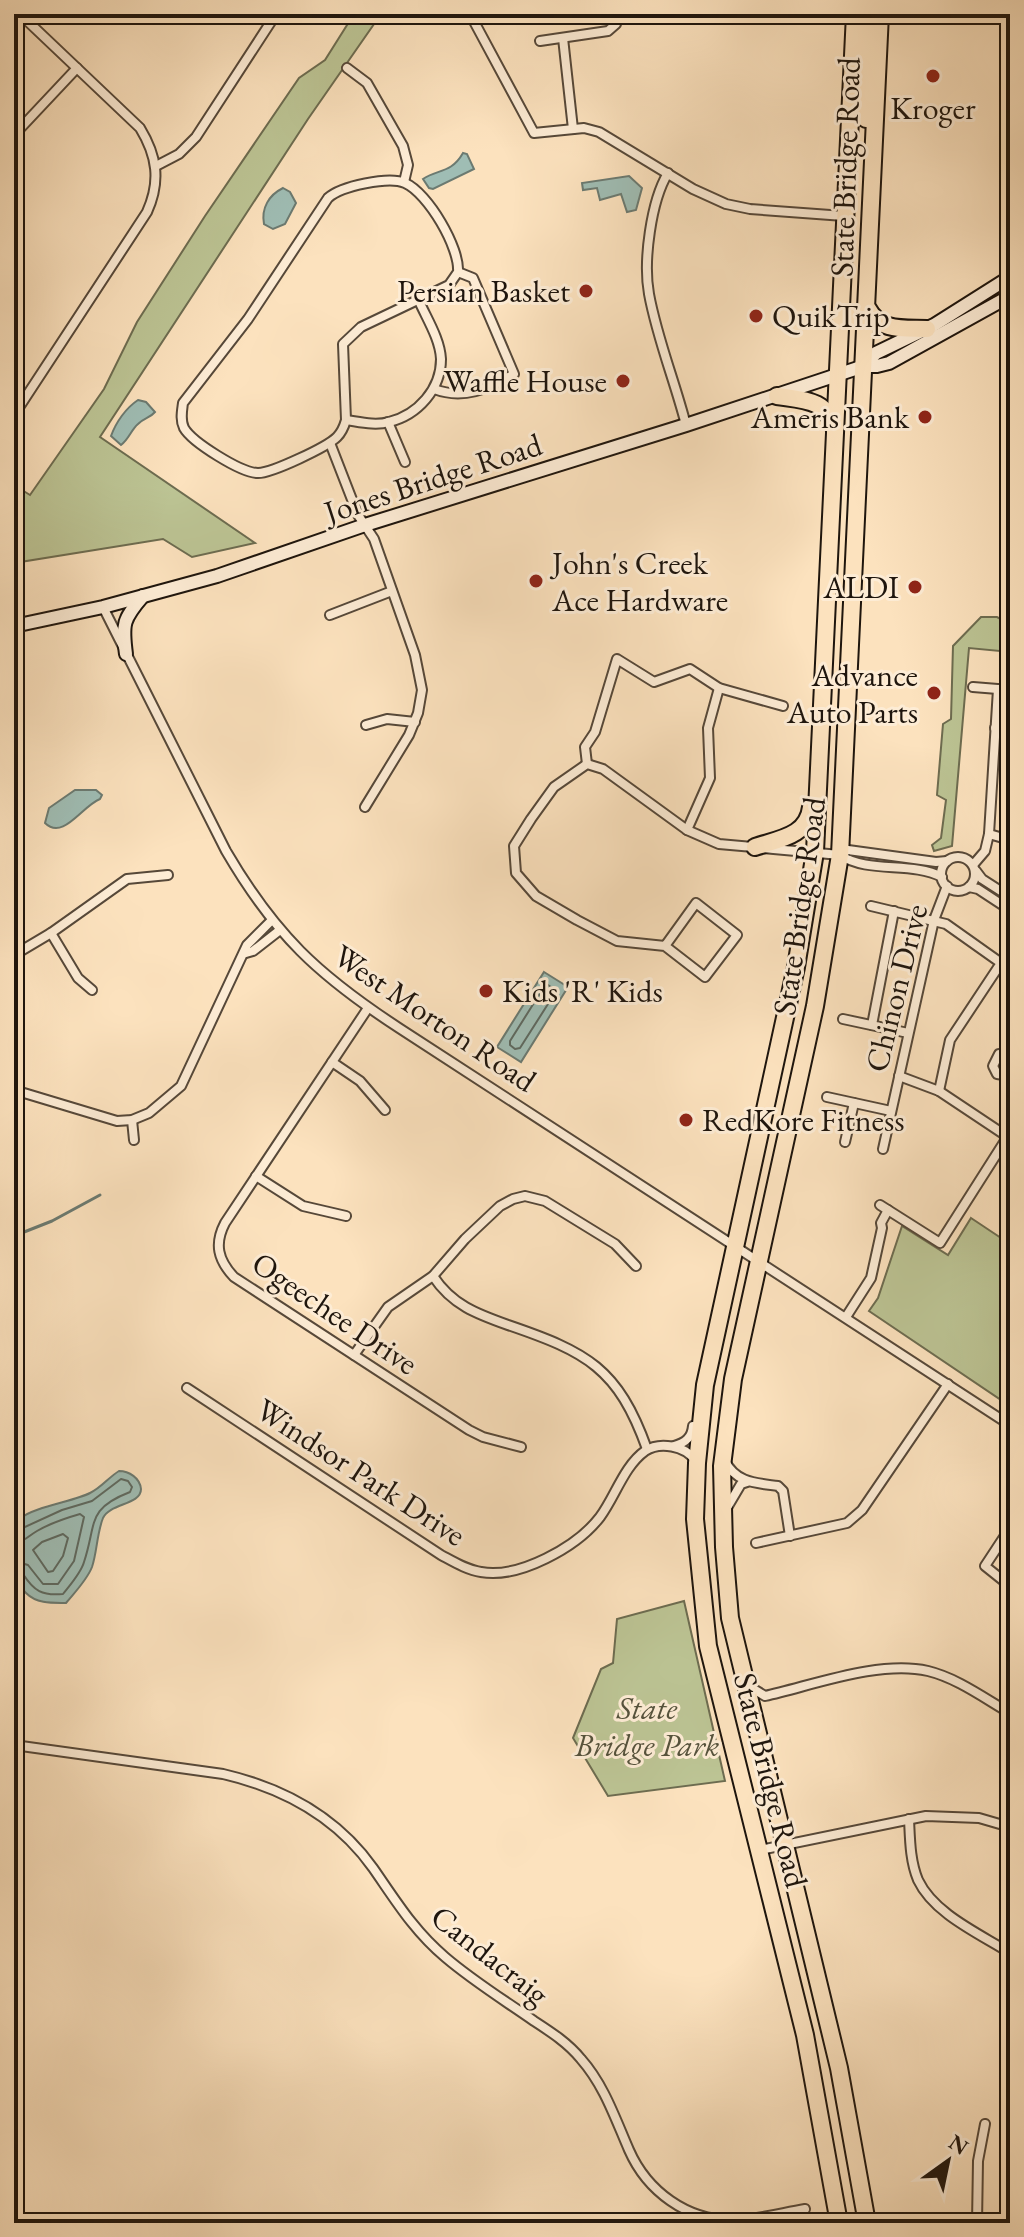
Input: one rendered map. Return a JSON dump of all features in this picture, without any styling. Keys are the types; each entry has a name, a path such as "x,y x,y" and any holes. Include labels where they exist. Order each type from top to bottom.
{"highway":[{"name":"State Bridge Road","path":"839,2223 805,2035 708,1646 695,1519 705,1385 796,967 815,852 855,14"},
{"path":"864,14 867,25 865,102 873,172"},
{"name":"State Bridge Road","path":"867,2223 839,2068 730,1618 723,1518 723,1456 733,1379 815,1006 840,855 880,14"},
{"path":"868,309 875,319 888,327 927,329"},
{"path":"840,351 845,358 864,366"},
{"path":"777,396 822,406 833,420 836,433"},
{"name":"State Bridge Road","path":"755,847 800,830 809,823 815,755 822,739"},
{"name":"State Bridge Road","path":"763,1701 760,1714 774,1773 773,1793"}],"main road":[{"name":"Jones Bridge Road","path":"864,366 876,353 927,329 1010,277"},
{"name":"Jones Bridge Road","path":"14,626 103,607 254,564 365,525 864,366 889,363 1010,296"},
{"path":"126,654 123,628 127,615 143,596"}],"street":[{"path":"14,415 147,212 155,189 156,166 151,146 140,128 20,14"},
{"path":"156,166 179,154 196,137 276,14"},
{"path":"470,14 534,133 584,128 599,132 712,199 739,207 844,216"},
{"path":"540,41 608,31 616,24 618,14"},
{"path":"563,38 573,129"},
{"path":"14,135 77,68"},
{"path":"347,68 367,83 403,146 408,165 404,182"},
{"path":"668,173 652,212 649,293 686,425"},
{"path":"386,181 404,182 430,205 453,245 459,263 458,272 449,285 361,327 343,344 346,420 343,429 330,443 258,473 248,471 199,443 181,420 183,403 248,319 331,194 341,189 386,181"},
{"path":"434,389 464,395 496,385 514,374 473,278 458,272"},
{"path":"346,420 367,424 388,422 420,406 434,389 439,378 441,356 419,301"},
{"path":"388,422 405,462"},
{"path":"330,443 358,515 374,539 415,655 420,680 421,702 415,722 365,807"},
{"path":"330,615 392,591"},
{"name":"West Morton Road","path":"103,607 248,889 271,921 330,981 1010,1425"},
{"path":"587,764 585,747 595,732 617,659 654,682 690,669 719,688 783,706"},
{"path":"973,687 1010,690"},
{"path":"687,830 710,778 708,728 719,688"},
{"path":"969,887 989,834 998,689"},
{"path":"366,725 387,719 415,722"},
{"path":"995,728 1010,729"},
{"path":"587,764 603,769 687,830 719,844 840,855 850,861 905,868 944,881 960,890 969,887 978,889 1010,910"},
{"path":"587,764 554,787 531,819 514,846 516,873 536,896 617,941 665,946 705,977 737,935 696,903 665,946"},
{"path":"989,834 1010,840"},
{"path":"840,855 848,850 936,862 960,857 982,879 1010,897"},
{"path":"944,881 942,868 947,861"},
{"path":"14,955 127,879 168,875"},
{"name":"Chinon Drive","path":"883,1149 944,881"},
{"path":"871,906 946,924 1001,963 950,1040 939,1091"},
{"path":"872,1025 894,911"},
{"path":"14,1090 117,1121 132,1120 149,1113 181,1086 246,953 247,945 271,921"},
{"path":"246,953 280,930"},
{"path":"51,933 78,978 92,990"},
{"name":"Ogeechee Drive","path":"368,1008 221,1231 218,1248 222,1263 234,1277 469,1430 521,1447"},
{"path":"843,1019 908,1033"},
{"path":"1010,1054 999,1054 993,1066 997,1074 1010,1076"},
{"path":"332,1062 360,1081 385,1110"},
{"path":"846,1317 871,1278 882,1228 888,1226 888,1210 940,1243 1009,1135 939,1091 899,1076"},
{"path":"827,1097 891,1111"},
{"path":"845,1142 854,1103"},
{"path":"132,1120 134,1140"},
{"path":"256,1176 303,1206 346,1216"},
{"path":"354,1355 388,1307 433,1276 465,1239 500,1206 513,1199 525,1196 545,1201 615,1244 636,1266"},
{"path":"433,1276 447,1294 465,1308 545,1338 582,1356 617,1386 631,1407 647,1449 674,1446 686,1451 697,1463"},
{"name":"State Bridge Road","path":"674,1446 684,1443 692,1434 701,1367 713,1346"},
{"path":"756,1543 847,1523 862,1510 948,1384"},
{"name":"Windsor Park Drive","path":"187,1388 441,1555 481,1572 515,1569 550,1557 573,1543 598,1519 631,1465 647,1449"},
{"path":"723,1456 728,1467 747,1482"},
{"path":"723,1518 731,1497 741,1484 778,1486 783,1491 790,1536"},
{"path":"1010,1528 985,1566 1010,1586"},
{"path":"745,1684 763,1701 886,1669 908,1668 943,1676 1010,1713"},
{"name":"Candacraig","path":"14,1745 223,1774 253,1781 303,1803 349,1839 372,1866 404,1916 443,1955 579,2056 603,2089 638,2168 668,2200 699,2215 733,2220 805,2209"},
{"path":"759,1850 926,1816 979,1818 1010,1827"},
{"path":"909,1819 912,1857 919,1882 935,1902 950,1914 1010,1953"},
{"path":"977,2223 978,2161 985,2124"}],"green space":[{"path":"354,14 381,14 308,119 100,437 255,543 192,557 163,539 14,563 14,485 30,495 104,389 137,322 205,216 299,78 325,60"},
{"path":"981,617 997,617 1010,624 1010,652 969,648 952,846 934,851 932,845 941,838 946,800 937,795 943,724 951,719 953,646"},
{"path":"971,1218 1010,1244 1010,1406 869,1311 878,1298 902,1226 948,1255"},
{"name":"State Bridge Park","path":"684,1601 725,1781 608,1796 573,1738 601,1669 613,1663 617,1619"}],"water":[{"path":"463,153 467,154 474,169 433,189 429,188 423,179 454,165"},
{"path":"629,176 642,188 636,210 627,212 621,194 600,200 597,188 583,190 582,183"},
{"path":"283,188 290,192 296,203 285,224 273,229 264,224 265,207 270,198"},
{"path":"138,400 146,402 155,412 138,424 121,445 111,436 122,416"},
{"path":"75,790 96,790 102,795 66,825 59,828 45,823 49,808"},
{"path":"544,972 568,987 521,1062 497,1047"},
{"path":"119,1471 136,1478 140,1494 112,1509 103,1518 92,1567 84,1581 66,1603 45,1602 30,1597 21,1587 13,1556 14,1534 21,1518 90,1493"}],"waterway":[{"path":"14,1236 52,1221 100,1195"}],"place":[{"name":"Kroger","path":"933,76"},
{"name":"Persian Basket","path":"586,291"},
{"name":"QuikTrip","path":"756,316"},
{"name":"Waffle House","path":"623,381"},
{"name":"Ameris Bank","path":"925,417"},
{"name":"John's Creek Ace Hardware","path":"536,581"},
{"name":"ALDI","path":"915,587"},
{"name":"Advance Auto Parts","path":"934,693"},
{"name":"Kids 'R' Kids","path":"486,991"},
{"name":"RedKore Fitness","path":"686,1120"}]}
